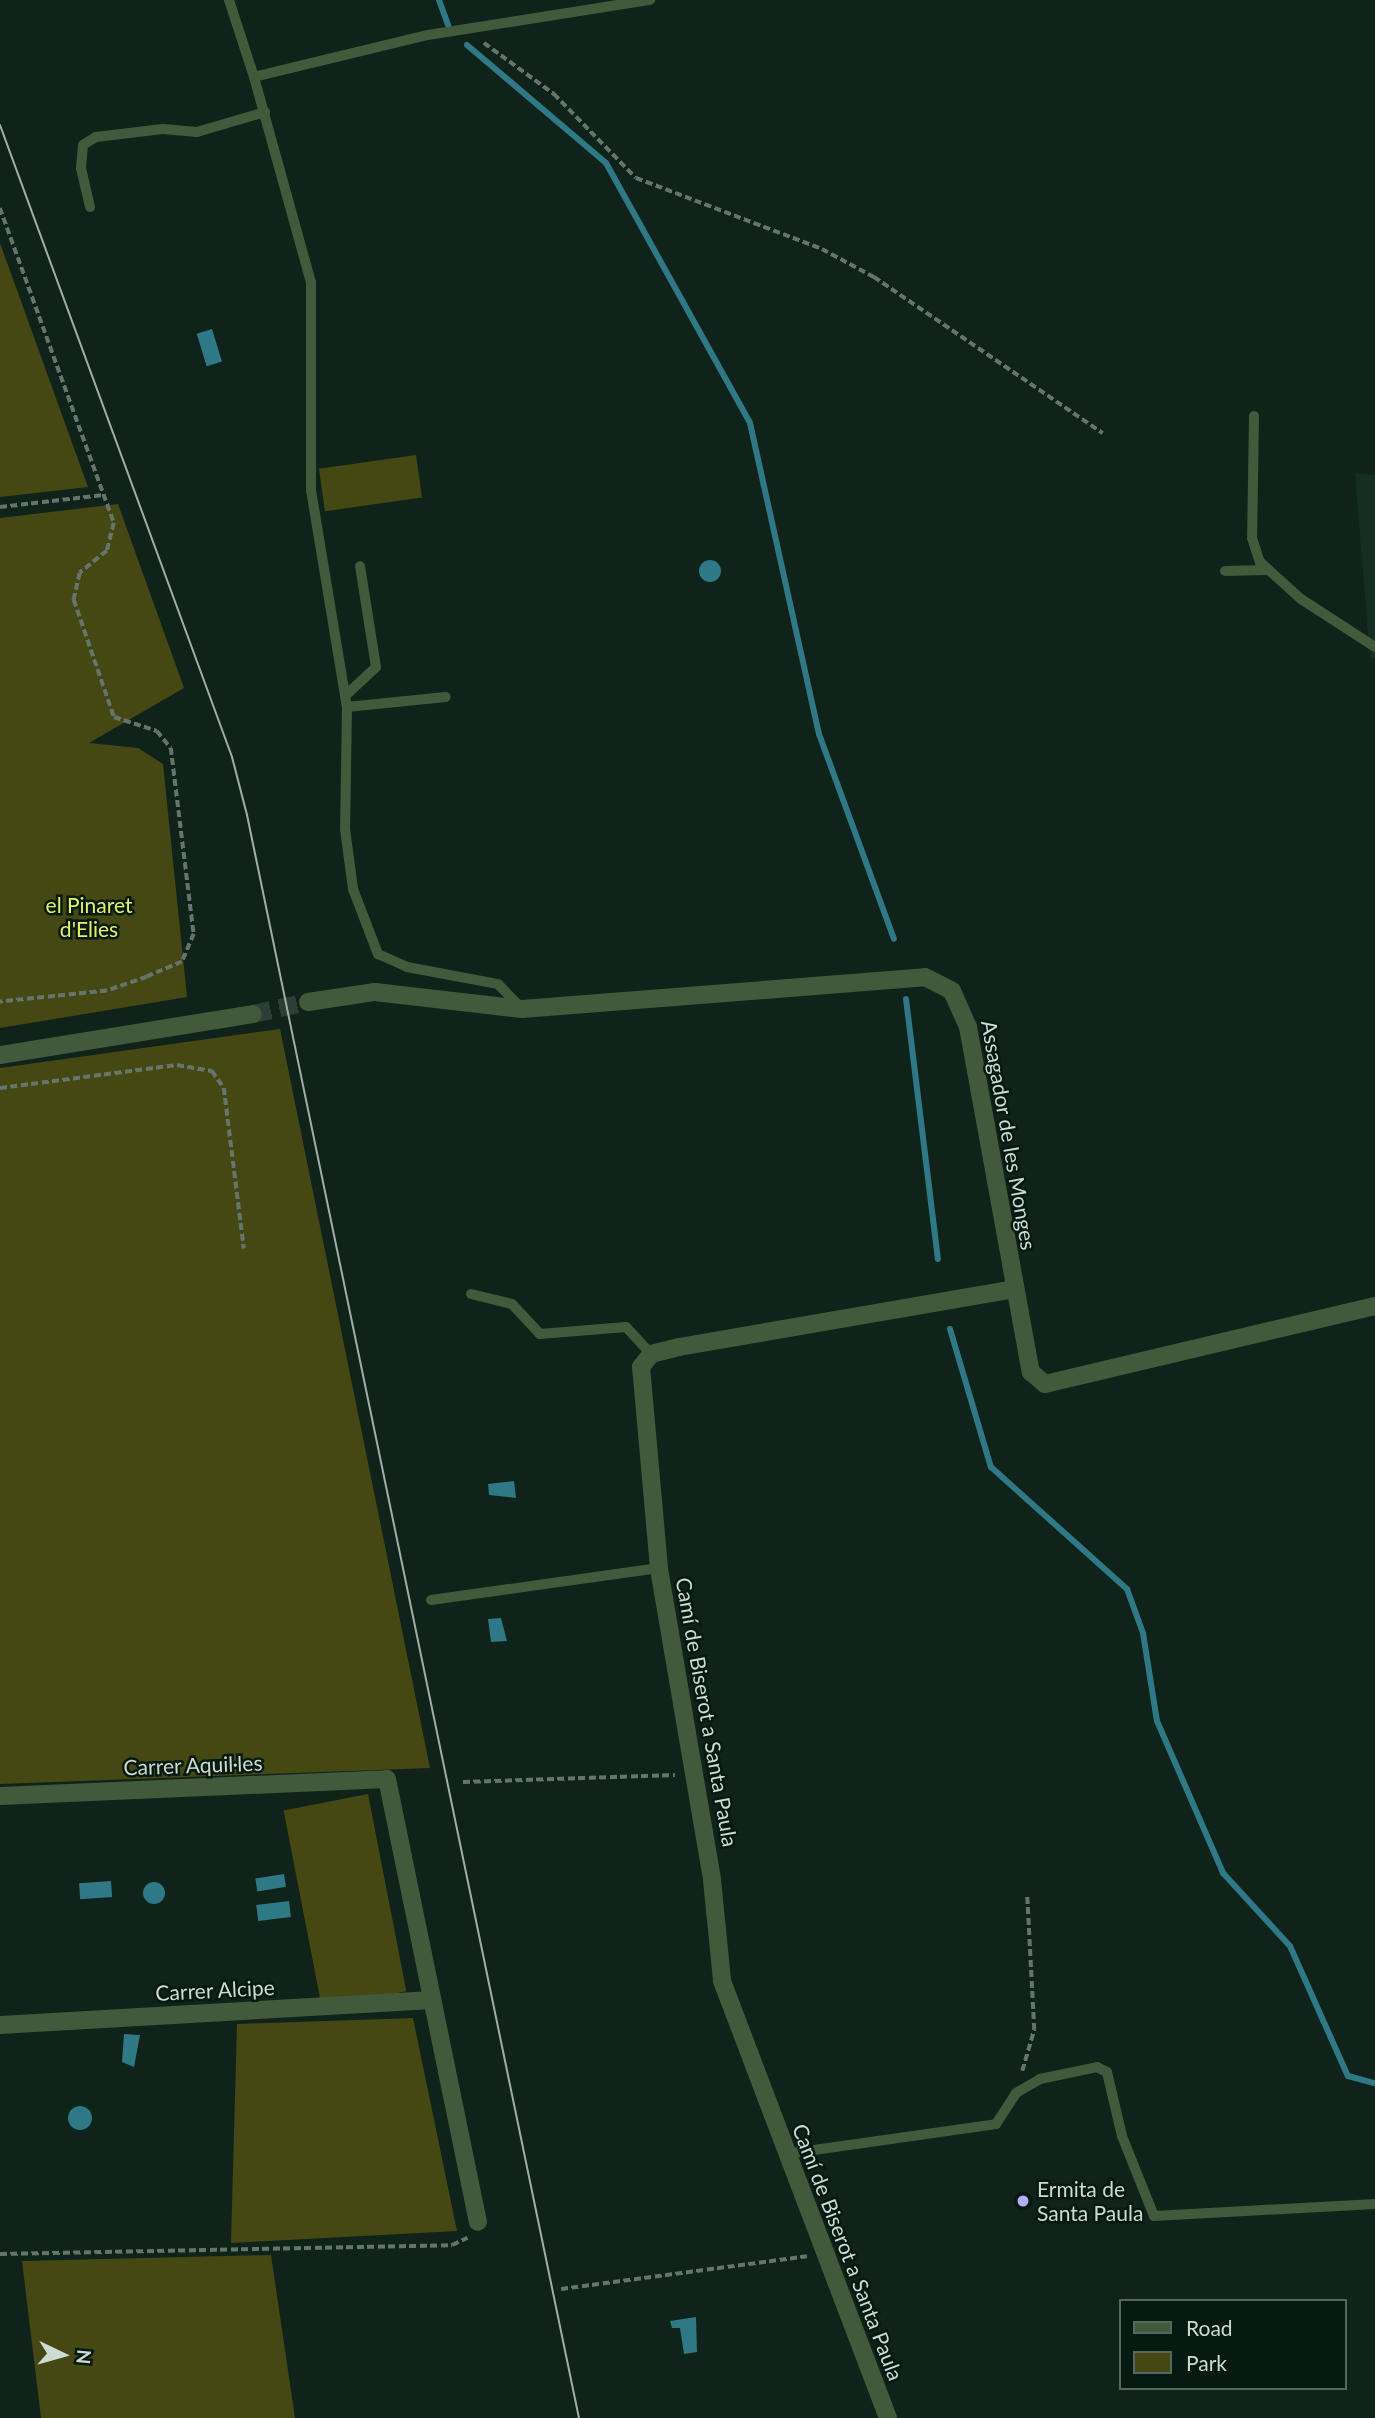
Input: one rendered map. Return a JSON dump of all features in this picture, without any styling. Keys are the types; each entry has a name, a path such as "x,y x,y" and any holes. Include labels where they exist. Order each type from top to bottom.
{"street":[{"name":"Assagador de les Monges","path":"308,1002 375,992 522,1009 912,975 936,981 953,991 968,1027 1031,1372 1054,1384 1375,1306"},
{"path":"0,1055 253,1014"},
{"path":"651,1354 1014,1289"},
{"name":"Camí de Biserot a Santa Paula","path":"651,1354 641,1367 659,1568 695,1774 722,1980 823,2254 888,2418"},
{"name":"Carrer Aquil·les","path":"0,1796 387,1779 432,2000"},
{"path":"432,2000 478,2222"},
{"name":"Carrer Alcipe","path":"0,2025 432,2000"}],"lane":[{"path":"229,0 265,112 311,282 311,490 346,701 345,829 360,915 378,954 407,967 498,984 522,1009"},
{"path":"254,77 468,31 650,0"},
{"path":"90,207 81,169 83,145 96,137 163,129 197,132 265,112"},
{"path":"1254,416 1252,538 1266,570 1375,647"},
{"path":"346,701 376,667 360,566"},
{"path":"1225,571 1266,570"},
{"path":"346,701 445,697"},
{"path":"471,1294 512,1304 540,1334 626,1327 651,1354"},
{"path":"431,1600 659,1568"},
{"path":"786,2154 978,2129 996,2124 1016,2093 1040,2079 1097,2067 1107,2071 1122,2136 1154,2216 1375,2204"}],"path":[{"path":"468,31 554,94 636,178 822,249 874,277 1103,433"},
{"path":"0,208 114,523 113,541 79,573 74,600 114,717 157,731 171,748 194,934 183,962 147,977 107,991 0,1002"},
{"path":"0,507 103,495"},
{"path":"0,1088 177,1065 212,1071 224,1088 244,1249"},
{"path":"463,1782 695,1774"},
{"path":"1016,2093 1034,2030 1027,1897"},
{"path":"0,2254 452,2245 478,2222"},
{"path":"561,2290 823,2254"}],"shaded area":[{"path":"1355,473 1375,475 1375,658 1370,658"}],"green space":[{"path":"0,243 88,487 0,497"},
{"path":"416,455 422,498 325,511 319,469"},
{"name":"el Pinaret d'Elies","path":"118,504 184,688 89,743 138,748 163,764 187,997 0,1028 0,518"},
{"path":"280,1029 430,1768 0,1784 0,1068"},
{"path":"368,1794 406,1991 322,2008 284,1810"},
{"path":"413,2018 457,2231 231,2243 237,2024"},
{"path":"271,2255 295,2418 41,2418 22,2261"}],"water":[{"path":"212,329 222,362 207,366 197,334"},
{"path":"710,560 718,563 721,571 718,579 710,582 702,579 699,571 702,563"},
{"path":"514,1481 516,1498 489,1495 488,1484"},
{"path":"501,1618 507,1641 491,1642 488,1619"},
{"path":"284,1874 286,1887 257,1891 255,1879"},
{"path":"111,1881 112,1897 80,1899 79,1883"},
{"path":"154,1882 162,1885 165,1893 162,1901 154,1904 146,1901 143,1893 146,1885"},
{"path":"289,1901 291,1917 258,1921 256,1905"},
{"path":"124,2034 140,2035 134,2067 122,2062"},
{"path":"80,2106 89,2109 92,2118 89,2127 80,2130 71,2127 68,2118 71,2109"},
{"path":"696,2317 697,2352 684,2354 680,2328 672,2328 670,2321"}],"waterway":[{"path":"439,0 448,25"},
{"path":"467,45 606,163 750,423 819,734 894,939"},
{"path":"906,999 938,1259"},
{"path":"950,1329 991,1467 1127,1589 1143,1633 1157,1721 1223,1873 1290,1946 1348,2076 1375,2083"}],"tunnel":[{"path":"253,1014 308,1002"}],"tram line":[{"path":"0,125 232,757 247,815 579,2418"}],"place":[{"name":"Ermita de Santa Paula","path":"1023,2201"}]}
